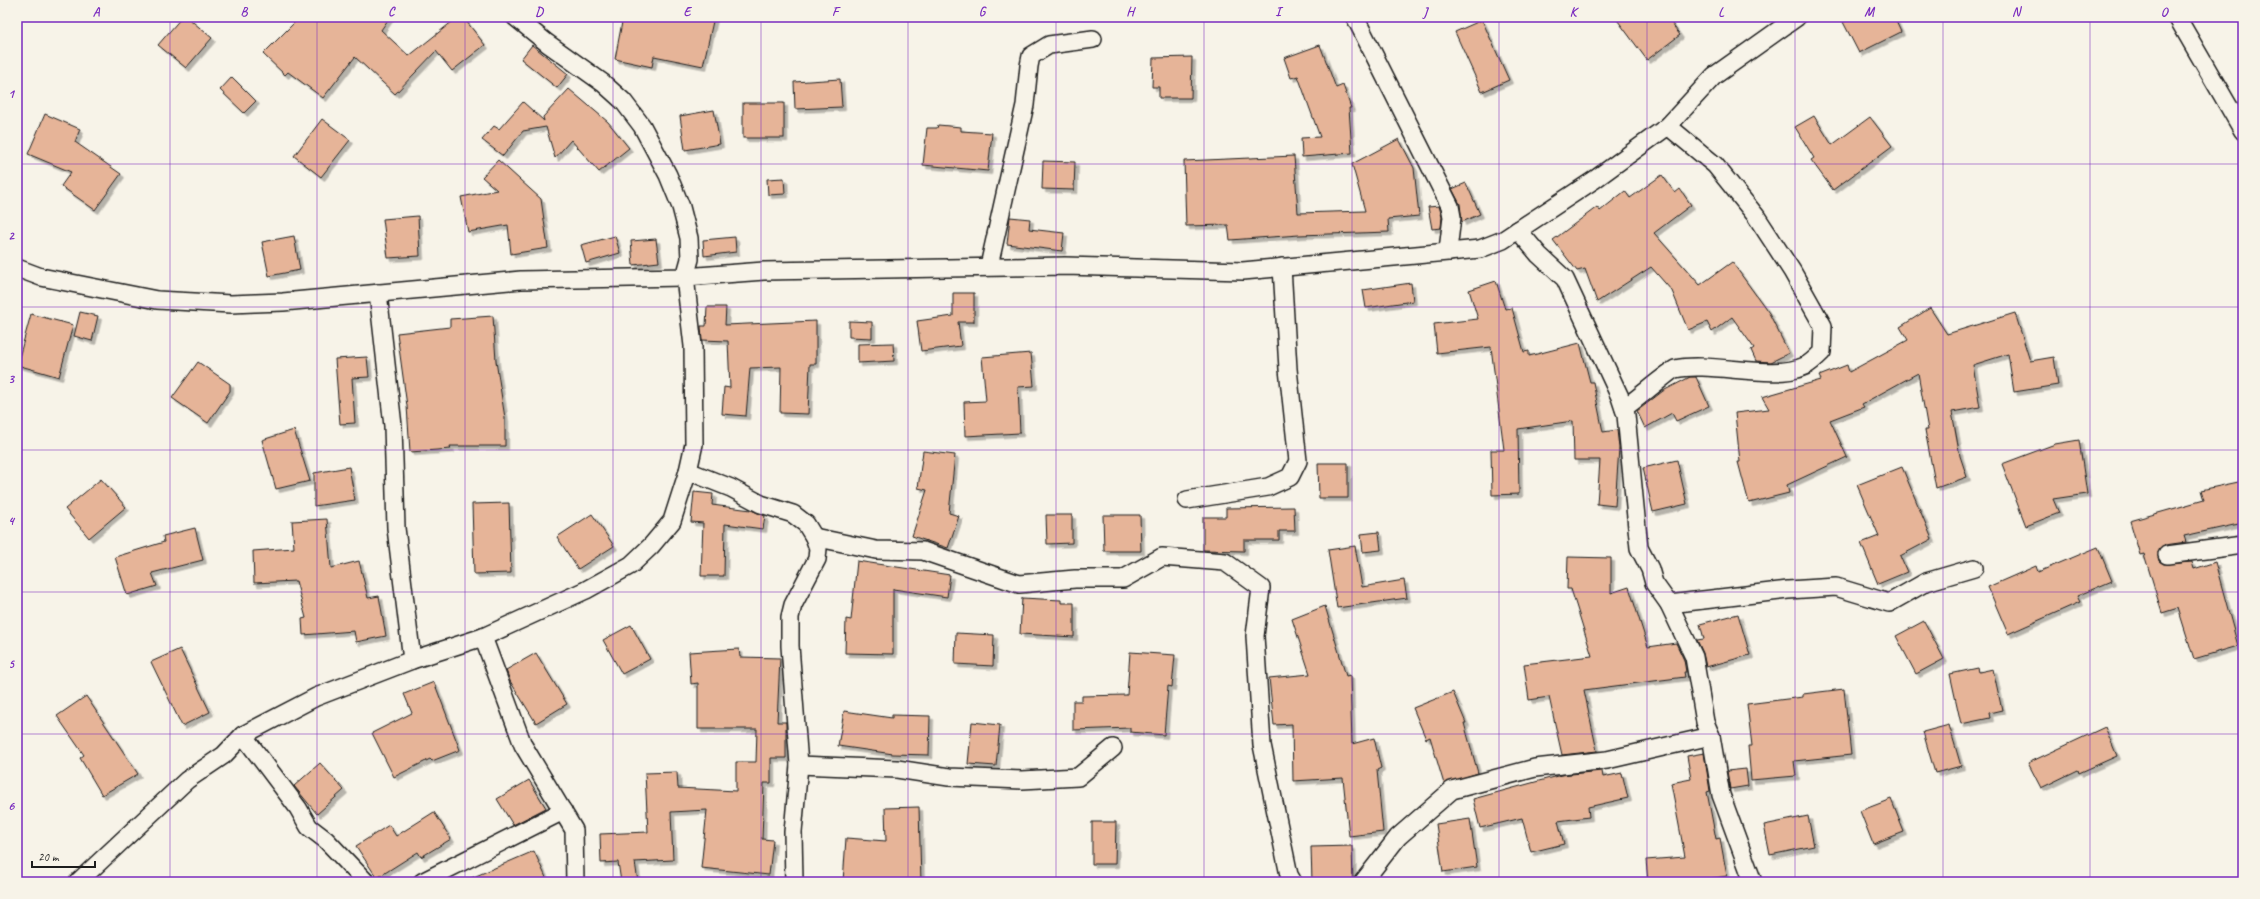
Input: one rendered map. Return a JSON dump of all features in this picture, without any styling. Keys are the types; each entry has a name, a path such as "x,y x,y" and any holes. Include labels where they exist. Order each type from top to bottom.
{"street":[{"path":"78,882 187,780 224,755 243,735 316,697 412,660 483,637 586,590 631,565 651,546 672,521 688,471 694,444 693,346 685,277 690,259 689,238 682,207 668,175 642,126 623,101 603,83 547,43 515,17"},
{"path":"1355,17 1379,68 1450,206 1452,217 1448,250 1450,252"},
{"path":"17,268 41,277 157,300 231,304 283,302 521,280 685,277 764,271 990,266 1243,271 1480,249 1503,240 1594,180 1668,126 1714,76 1797,17"},
{"path":"2177,17 2243,131"},
{"path":"990,266 1025,105 1028,66 1032,56 1049,45 1093,39"},
{"path":"1624,408 1644,394 1673,369 1708,367 1773,370 1797,369 1806,366 1822,352 1823,326 1792,271 1756,216 1715,165 1668,126"},
{"path":"1518,230 1539,255 1565,279 1624,408 1639,548 1650,569 1654,583 1669,604 1694,657 1705,722 1711,736 1721,795 1750,881"},
{"path":"1187,500 1268,487 1290,477 1298,461 1288,369 1282,267"},
{"path":"378,293 394,426 396,528 412,660"},
{"path":"688,471 731,488 761,504 793,514 806,524 814,537 818,548 817,559 793,605 790,617 790,646 799,765 793,832 794,882"},
{"path":"814,537 876,550 923,551 1018,584 1075,580 1123,579 1162,557 1225,562 1261,588 1255,636 1262,745 1289,875 1293,882"},
{"path":"2167,555 2243,544"},
{"path":"1669,604 1788,590 1836,587 1889,603 1926,582 1974,568"},
{"path":"483,637 523,745 574,830 575,882"},
{"path":"243,735 298,808 308,827 326,840 366,882"},
{"path":"1363,882 1398,837 1452,790 1535,768 1607,760 1711,736"},
{"path":"799,765 897,769 949,777 1022,780 1078,776 1113,748"},
{"path":"422,882 563,811"}],"building":[{"path":"182,17 187,17 212,38 186,68 158,45"},
{"path":"300,17 390,17 381,30 409,56 458,17 463,17 485,45 452,71 436,51 395,94 355,57 323,98 288,72 285,75 263,54"},
{"path":"623,17 714,17 703,66 654,56 652,67 615,59"},
{"path":"1615,17 1667,17 1680,35 1647,60"},
{"path":"1854,17 1894,17 1901,32 1859,53 1843,22"},
{"path":"1482,20 1509,80 1482,92 1455,32"},
{"path":"532,45 568,74 557,88 521,59"},
{"path":"1320,45 1336,88 1343,85 1351,108 1349,108 1352,153 1302,157 1301,138 1320,137 1298,76 1291,78 1284,58"},
{"path":"1192,57 1191,98 1159,98 1159,87 1152,87 1153,58"},
{"path":"232,77 256,101 244,113 220,90"},
{"path":"840,79 842,107 795,109 794,82"},
{"path":"569,89 608,122 629,148 599,172 571,140 555,158 546,127 523,131 503,156 482,140 494,126 499,129 523,102 544,121 543,117"},
{"path":"743,103 784,103 784,138 743,138"},
{"path":"714,110 720,144 685,150 680,116"},
{"path":"45,114 80,129 75,142 121,174 95,210 61,186 71,172 28,154"},
{"path":"1814,116 1832,145 1870,117 1892,146 1833,190 1811,160 1814,158 1795,127"},
{"path":"322,119 350,140 321,177 294,156"},
{"path":"938,125 961,127 961,131 992,133 988,171 923,165 927,128 937,128"},
{"path":"1399,139 1414,168 1419,216 1388,219 1389,232 1299,235 1230,240 1228,225 1186,226 1184,161 1294,156 1298,213 1365,211 1352,164"},
{"path":"498,160 541,199 548,248 511,254 508,225 468,232 461,197 497,190 482,177"},
{"path":"1043,161 1075,162 1074,190 1042,189"},
{"path":"1662,175 1675,193 1680,189 1691,205 1654,233 1700,285 1732,262 1769,313 1789,353 1771,362 1756,361 1751,350 1754,348 1732,317 1712,332 1707,322 1688,330 1672,291 1651,267 1597,302 1585,269 1577,271 1553,240 1597,207 1600,211 1625,191 1630,198"},
{"path":"784,178 785,194 768,195 767,179"},
{"path":"1466,183 1480,214 1462,222 1460,204 1452,189"},
{"path":"1439,206 1442,217 1441,228 1432,229 1428,207"},
{"path":"418,216 420,256 388,258 383,219"},
{"path":"1010,217 1030,219 1029,229 1064,233 1062,251 1007,244"},
{"path":"294,236 300,270 269,276 262,242"},
{"path":"615,236 620,253 586,263 581,245"},
{"path":"735,237 736,252 704,256 703,240"},
{"path":"656,239 659,262 633,265 631,241"},
{"path":"1496,281 1505,309 1512,308 1524,352 1529,351 1529,356 1580,343 1590,382 1593,382 1603,432 1617,430 1619,448 1615,506 1597,504 1600,460 1574,460 1573,421 1518,429 1519,494 1492,495 1491,450 1504,450 1491,347 1437,353 1434,324 1478,319 1469,290"},
{"path":"1411,283 1413,301 1366,308 1363,290"},
{"path":"953,293 974,293 974,322 958,322 961,346 921,351 917,321 953,316"},
{"path":"707,307 726,307 725,325 816,321 816,364 810,364 808,414 780,413 781,367 750,368 746,416 722,414 724,387 730,388 728,341 702,340 701,326 706,326"},
{"path":"1930,308 1947,334 2015,313 2030,361 2054,357 2058,385 2014,392 2008,354 1973,365 1980,407 1952,412 1960,456 1967,477 1936,488 1925,430 1928,430 1918,373 1862,404 1864,407 1830,420 1847,457 1787,485 1789,493 1749,503 1738,462 1740,462 1735,413 1769,409 1762,397 1821,380 1819,376 1847,365 1849,372 1908,340 1900,327"},
{"path":"80,312 98,316 92,341 74,336"},
{"path":"31,314 73,325 59,377 17,365"},
{"path":"493,316 496,361 505,418 505,446 450,446 451,449 410,452 407,406 397,333 450,327 450,319"},
{"path":"849,321 872,322 872,338 849,337"},
{"path":"893,343 894,361 858,363 858,344"},
{"path":"1031,353 1034,386 1018,387 1020,433 965,436 964,402 986,401 982,357"},
{"path":"367,357 369,377 352,378 355,423 340,424 335,359"},
{"path":"198,362 230,384 230,391 208,423 172,398"},
{"path":"1690,377 1696,377 1709,406 1676,421 1672,413 1645,428 1637,411 1663,391"},
{"path":"294,430 310,481 276,489 262,440"},
{"path":"2079,440 2087,494 2053,499 2059,513 2026,526 2002,464 2055,444"},
{"path":"923,451 955,455 949,513 959,516 948,548 912,536 927,490 918,488"},
{"path":"1677,460 1687,504 1653,512 1643,468"},
{"path":"1318,463 1348,463 1348,498 1319,498"},
{"path":"349,467 355,500 314,506 314,473"},
{"path":"1902,467 1932,539 1900,556 1907,572 1878,584 1861,543 1879,536 1857,485"},
{"path":"101,479 126,507 89,538 65,509"},
{"path":"2243,481 2243,523 2184,536 2186,542 2165,545 2158,552 2159,561 2164,564 2192,562 2194,569 2215,562 2238,646 2194,659 2178,608 2162,613 2144,554 2140,555 2130,521 2204,500 2201,490"},
{"path":"694,492 713,494 712,505 751,510 765,516 763,529 725,524 724,576 701,576 703,523 691,522"},
{"path":"509,503 511,573 474,574 472,504"},
{"path":"1294,507 1295,531 1279,531 1279,540 1244,540 1244,551 1203,550 1203,517 1226,517 1226,508"},
{"path":"592,514 614,546 578,569 557,537"},
{"path":"1046,515 1072,515 1072,543 1047,544"},
{"path":"1103,515 1140,515 1141,551 1104,551"},
{"path":"327,519 331,568 359,561 368,598 379,596 386,636 356,642 354,631 303,635 302,619 306,618 296,581 254,583 253,551 294,548 292,521"},
{"path":"195,528 203,560 152,573 157,586 127,595 115,557 164,542 163,536"},
{"path":"1379,532 1381,550 1363,552 1361,534"},
{"path":"1355,546 1362,587 1404,580 1407,598 1337,608 1328,550"},
{"path":"2098,547 2112,581 2077,596 2080,602 2008,634 1988,587 2036,566 2038,572"},
{"path":"1568,557 1611,558 1611,593 1629,587 1648,647 1676,643 1684,660 1686,672 1684,672 1685,677 1584,690 1597,751 1562,755 1549,697 1529,700 1524,664 1592,656 1571,589 1567,589"},
{"path":"857,561 950,575 947,597 893,589 893,654 845,653 846,619 851,620"},
{"path":"1022,598 1061,600 1061,603 1074,603 1074,637 1020,634"},
{"path":"1325,606 1346,676 1350,675 1352,744 1374,738 1381,768 1377,770 1383,832 1349,836 1343,778 1293,781 1292,724 1274,725 1269,678 1310,674 1292,619"},
{"path":"1738,614 1750,655 1706,667 1703,653 1697,640 1704,639 1700,624"},
{"path":"1924,621 1944,659 1916,674 1896,636"},
{"path":"631,625 650,659 622,674 603,640"},
{"path":"956,633 994,635 993,666 955,664"},
{"path":"180,649 210,712 182,726 151,662"},
{"path":"739,649 740,657 780,658 777,722 786,722 786,758 771,758 771,783 764,783 762,839 773,840 769,875 701,868 707,810 671,812 673,860 635,862 638,882 621,882 618,862 601,863 600,834 648,832 645,773 677,772 678,788 736,791 736,762 756,762 757,729 698,729 698,683 691,684 689,652"},
{"path":"1130,652 1175,655 1172,687 1168,686 1164,735 1130,732 1130,728 1073,730 1073,701 1082,701 1082,696 1127,695"},
{"path":"536,653 567,704 536,723 510,681 506,670"},
{"path":"1978,668 1979,672 1993,669 2002,710 1989,713 1990,718 1961,724 1950,674"},
{"path":"434,682 460,750 432,761 430,759 394,777 372,733 412,713 404,694"},
{"path":"1844,689 1851,755 1794,761 1796,776 1751,780 1748,746 1752,746 1747,704 1803,697 1803,694"},
{"path":"1453,692 1466,723 1464,723 1478,773 1444,784 1430,737 1426,739 1413,708"},
{"path":"86,696 138,774 102,795 80,758 84,755 57,716"},
{"path":"844,711 892,718 892,715 930,716 929,755 893,754 838,746"},
{"path":"972,722 1000,725 996,766 968,764"},
{"path":"1949,725 1961,766 1935,773 1923,732"},
{"path":"2105,727 2117,756 2079,773 2078,770 2041,788 2028,763"},
{"path":"1704,753 1710,791 1707,792 1716,839 1720,838 1727,876 1691,882 1648,882 1646,860 1685,857 1671,783 1691,779 1687,756"},
{"path":"320,763 344,790 317,814 294,786"},
{"path":"1746,769 1748,786 1730,789 1727,771"},
{"path":"1602,771 1603,777 1622,773 1628,798 1588,807 1589,817 1558,821 1564,844 1531,852 1522,818 1480,828 1473,799 1561,775"},
{"path":"529,780 546,808 513,825 497,799"},
{"path":"1891,799 1904,832 1873,844 1860,811"},
{"path":"919,807 921,882 843,882 846,838 886,841 885,808"},
{"path":"434,812 451,839 421,857 418,852 377,878 356,846 389,825 396,836"},
{"path":"1808,816 1814,846 1770,855 1764,825"},
{"path":"1470,819 1477,867 1443,872 1436,824"},
{"path":"1092,822 1116,822 1115,864 1092,864"},
{"path":"1352,846 1353,882 1312,882 1311,847"},
{"path":"534,851 548,882 462,882"}]}
